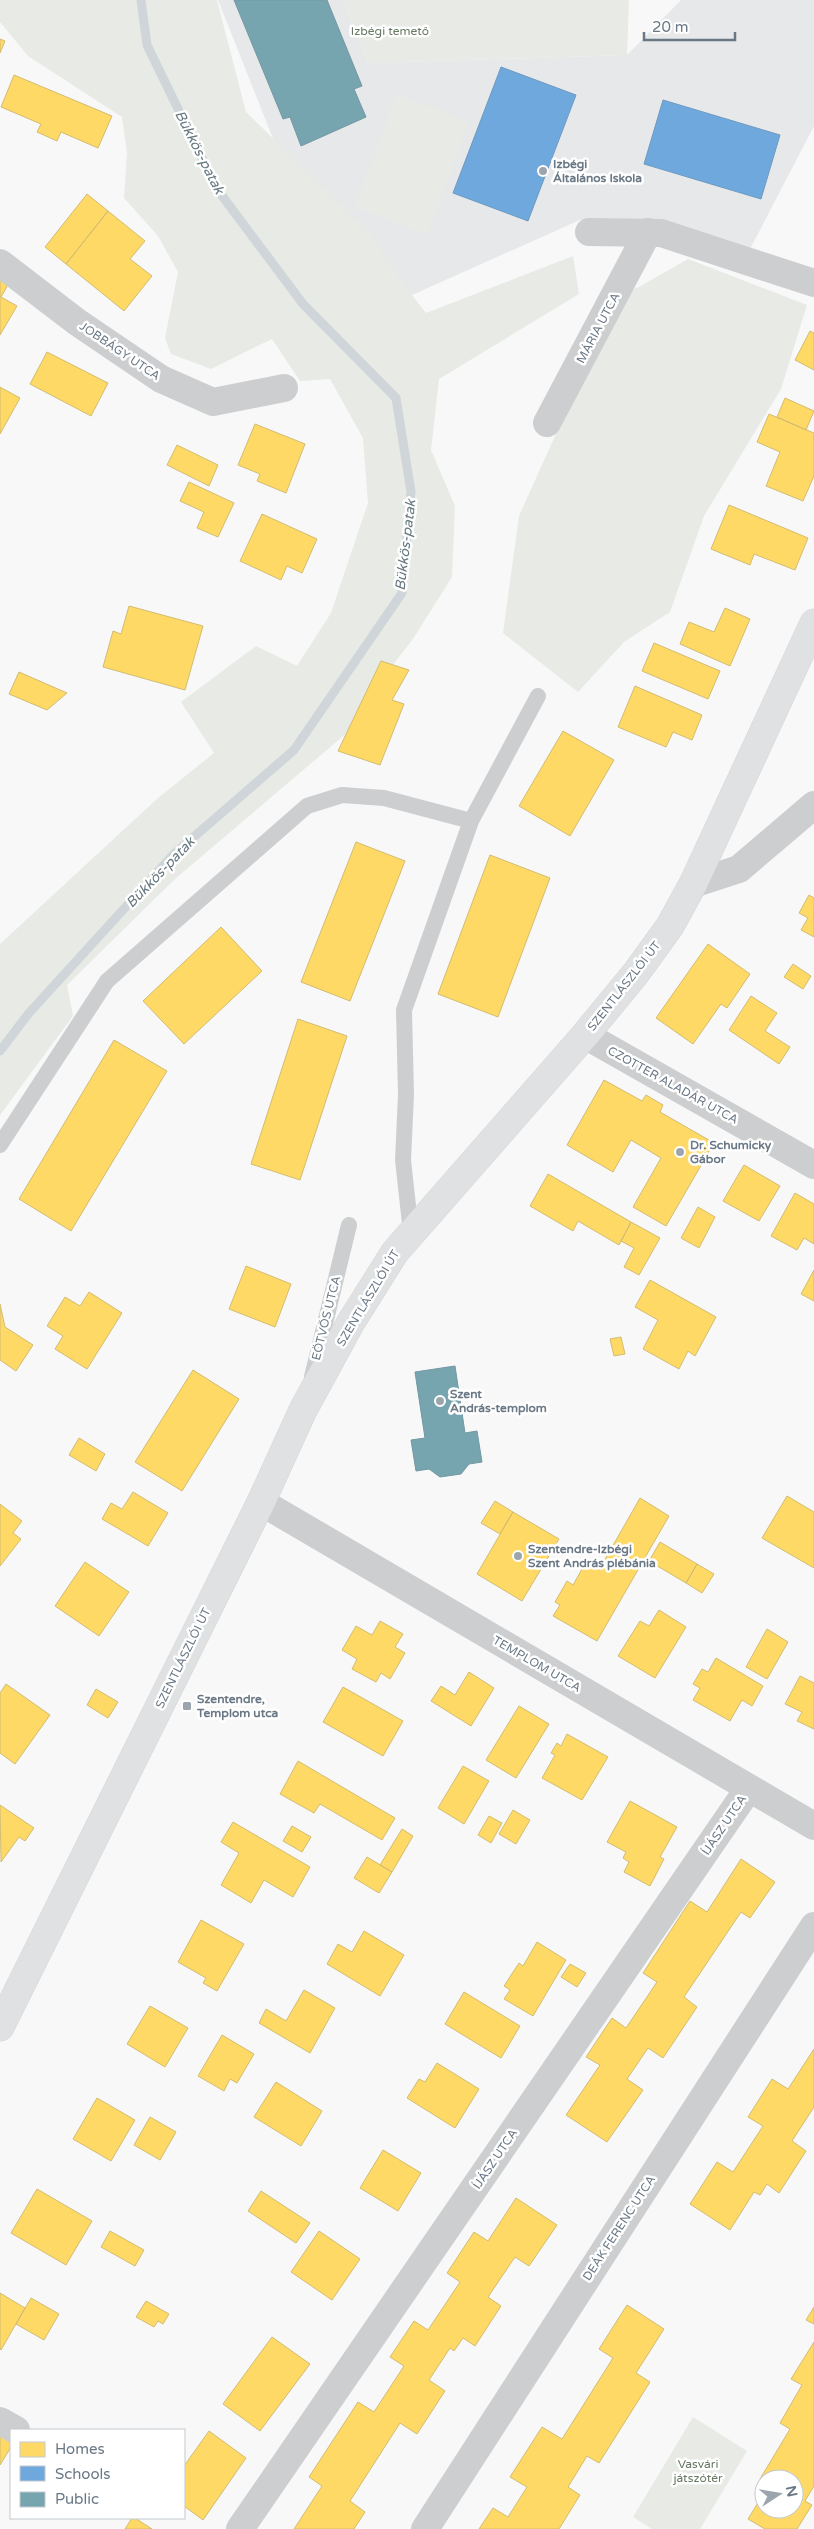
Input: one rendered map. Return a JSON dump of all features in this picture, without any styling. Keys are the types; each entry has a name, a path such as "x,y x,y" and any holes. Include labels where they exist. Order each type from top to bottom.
{"main road":[{"name":"SZENTLÁSZLÓI ÚT","path":"0,2026 261,1502 303,1410 351,1322 395,1252 411,1232 585,1035 670,926 693,884 814,623"}],"street":[{"path":"589,232 661,233 814,283"},
{"name":"MÁRIA UTCA","path":"547,423 648,232"},
{"name":"JOBBÁGY UTCA","path":"0,263 77,322 161,379 213,402 284,388"},
{"path":"693,884 739,869 814,805"},
{"name":"CZOTTER ALADÁR UTCA","path":"585,1035 814,1165"},
{"name":"TEMPLOM UTCA","path":"261,1502 814,1826"},
{"name":"ÍJÁSZ UTCA","path":"240,2529 749,1788"},
{"name":"DEÁK FERENC UTCA","path":"425,2529 814,1926"},
{"path":"0,2421 14,2429"}],"lane":[{"path":"411,1232 403,1160 406,1095 404,1010 471,821 538,696"},
{"path":"0,1145 107,981 307,806 342,795 384,798 471,821"},
{"name":"EÖTVÖS UTCA","path":"303,1410 349,1225"}],"shaded area":[{"name":"Izbégi Általános Iskola","path":"218,0 343,0 368,63 627,55 681,0 814,0 814,126 749,251 663,220 580,220 394,303 274,141"}],"green space":[{"path":"0,0 217,0 246,112 371,234 393,271 426,313 573,256 579,294 439,379 431,450 455,506 452,577 413,639 382,679 355,726 175,879 67,985 73,1016 0,1115 0,944 158,798 214,753 181,702 256,646 297,666 331,613 368,503 363,438 330,379 300,381 272,339 211,369 171,354 165,338 178,272 158,236 124,198 127,153 122,117 28,56 0,22"},
{"name":"Izbégi temető","path":"343,0 629,0 627,55 368,63"},
{"path":"397,94 469,122 427,235 355,207"},
{"path":"688,259 807,305 781,389 704,516 670,612 624,642 578,692 503,633 519,516 619,294 639,287"},
{"name":"Vasvári játszótér","path":"693,2417 747,2451 700,2529 652,2529 633,2517"}],"building: Homes":[{"path":"0,39 5,41 0,53"},
{"path":"14,75 112,116 98,148 61,132 57,141 37,132 41,124 1,107"},
{"path":"87,194 108,211 66,264 45,247"},
{"path":"108,211 145,241 130,259 152,276 124,311 66,264"},
{"path":"0,278 9,283 1,297 17,306 0,335"},
{"path":"810,331 814,333 814,370 795,360"},
{"path":"47,352 108,383 91,416 30,384"},
{"path":"0,387 20,398 0,434"},
{"path":"785,398 814,411 806,430 777,417"},
{"path":"769,414 814,433 814,476 803,501 766,486 780,452 757,442"},
{"path":"255,424 305,444 286,493 257,481 260,474 238,465"},
{"path":"177,445 218,465 209,486 167,465"},
{"path":"189,482 234,503 218,537 197,528 204,512 180,501"},
{"path":"729,505 808,538 795,570 754,554 750,565 711,549"},
{"path":"262,514 317,539 302,573 287,566 281,580 240,561"},
{"path":"129,606 203,626 185,690 103,667 113,631 121,634"},
{"path":"725,608 750,619 730,666 680,644 689,622 714,632"},
{"path":"654,643 720,671 708,699 642,671"},
{"path":"381,661 409,670 392,700 404,704 380,765 338,751"},
{"path":"19,672 67,693 47,710 9,694"},
{"path":"635,686 702,715 692,740 673,732 666,747 618,727"},
{"path":"563,731 614,760 570,836 519,806"},
{"path":"356,842 405,861 350,1001 301,982"},
{"path":"490,855 550,878 498,1017 438,994"},
{"path":"809,895 814,898 814,937 801,930 808,918 799,913"},
{"path":"221,927 262,971 184,1044 143,1001"},
{"path":"708,944 750,974 727,1008 721,1004 693,1044 656,1018"},
{"path":"793,964 811,976 803,989 784,977"},
{"path":"751,996 777,1013 765,1031 790,1047 779,1064 729,1030"},
{"path":"298,1019 347,1036 300,1180 251,1164"},
{"path":"114,1040 167,1071 71,1231 19,1199"},
{"name":"Dr. Schumicky Gábor","path":"604,1080 642,1101 646,1095 663,1105 660,1112 714,1143 666,1226 633,1207 661,1158 631,1140 613,1172 567,1145"},
{"path":"744,1165 780,1186 759,1221 723,1201"},
{"path":"548,1174 631,1222 619,1245 578,1221 573,1231 530,1206"},
{"path":"795,1193 814,1204 814,1244 804,1238 797,1250 771,1236"},
{"path":"698,1207 715,1217 699,1248 681,1238"},
{"path":"631,1222 660,1238 639,1275 624,1267 634,1248 621,1241"},
{"path":"246,1266 291,1284 275,1327 229,1309"},
{"path":"814,1270 814,1301 801,1294"},
{"path":"650,1280 716,1317 695,1356 688,1351 679,1369 643,1349 658,1320 635,1307"},
{"path":"89,1292 122,1313 87,1369 55,1349 63,1336 47,1326 65,1297 80,1306"},
{"path":"0,1304 5,1327 33,1345 16,1371 0,1360"},
{"path":"621,1337 625,1354 614,1356 610,1339"},
{"path":"193,1370 239,1399 182,1491 135,1462"},
{"path":"79,1438 105,1454 96,1471 69,1455"},
{"path":"133,1492 168,1513 148,1546 102,1519 111,1503 122,1509"},
{"path":"787,1496 814,1512 814,1568 762,1538"},
{"path":"640,1498 669,1516 597,1641 553,1616 560,1605 555,1602 567,1581 573,1585 586,1562 599,1570"},
{"path":"495,1501 513,1512 500,1534 481,1523"},
{"path":"0,1504 22,1521 13,1533 21,1539 0,1566"},
{"name":"Szentendre-Izbégi Szent András plébánia","path":"513,1512 559,1539 522,1601 477,1574"},
{"path":"660,1542 697,1564 686,1583 649,1561"},
{"path":"85,1562 129,1592 99,1636 55,1606"},
{"path":"697,1564 714,1574 702,1593 686,1583"},
{"path":"659,1610 686,1627 655,1678 618,1656 640,1621 649,1626"},
{"path":"380,1621 403,1634 395,1647 405,1653 390,1679 381,1673 376,1682 352,1669 357,1659 342,1650 356,1626 372,1635"},
{"path":"767,1629 788,1642 767,1679 746,1667"},
{"path":"716,1658 763,1686 752,1706 742,1700 730,1721 693,1700 700,1688 693,1684 702,1669 708,1672"},
{"path":"469,1672 494,1688 471,1726 431,1701 441,1686 455,1695"},
{"path":"800,1676 814,1683 814,1729 797,1721 802,1712 785,1704"},
{"path":"6,1684 50,1715 15,1764 0,1753 0,1693"},
{"path":"343,1687 403,1721 383,1756 323,1722"},
{"path":"96,1689 118,1702 108,1718 87,1705"},
{"path":"519,1706 549,1724 516,1778 486,1760"},
{"path":"567,1734 608,1757 582,1800 542,1778 555,1755 551,1753 557,1743 561,1746"},
{"path":"298,1761 395,1818 382,1840 320,1804 314,1813 280,1794"},
{"path":"463,1766 489,1781 464,1824 438,1808"},
{"path":"630,1801 677,1827 660,1857 664,1859 650,1886 624,1872 629,1862 623,1858 626,1852 607,1842"},
{"path":"0,1805 34,1828 25,1841 19,1837 1,1862"},
{"path":"513,1810 530,1820 516,1844 499,1834"},
{"path":"489,1816 502,1823 491,1843 478,1835"},
{"path":"233,1822 310,1867 293,1897 264,1880 251,1903 221,1885 239,1853 221,1842"},
{"path":"292,1826 311,1837 302,1852 283,1841"},
{"path":"402,1829 413,1836 392,1872 380,1865"},
{"path":"367,1857 392,1872 379,1893 354,1878"},
{"path":"741,1859 775,1882 750,1918 741,1912 684,1997 697,2007 663,2058 648,2048 627,2079 643,2090 607,2142 566,2115 600,2065 586,2057 612,2018 626,2028 657,1982 643,1973 690,1901 707,1912"},
{"path":"201,1920 244,1944 217,1991 203,1983 206,1978 178,1962"},
{"path":"364,1931 404,1955 380,1996 327,1964 338,1944 352,1952"},
{"path":"537,1942 566,1960 533,2016 504,1999 510,1990 504,1986 519,1963 523,1966"},
{"path":"570,1964 586,1973 577,1987 561,1977"},
{"path":"304,1990 335,2008 310,2053 259,2023 266,2009 286,2021"},
{"path":"464,1992 520,2026 501,2058 445,2024"},
{"path":"150,2006 188,2028 165,2067 127,2044"},
{"path":"222,2035 254,2054 237,2083 230,2079 224,2091 198,2076"},
{"path":"814,2049 814,2107 792,2141 806,2151 779,2193 767,2184 760,2195 754,2192 730,2230 690,2204 717,2162 733,2172 763,2126 748,2117 772,2079 788,2089"},
{"path":"437,2063 479,2089 455,2128 407,2098 419,2079 425,2082"},
{"path":"276,2082 322,2111 301,2146 254,2117"},
{"path":"97,2098 135,2120 111,2161 73,2139"},
{"path":"150,2117 176,2132 160,2160 134,2145"},
{"path":"383,2150 421,2173 398,2211 360,2188"},
{"path":"37,2189 92,2221 66,2265 11,2233"},
{"path":"261,2191 310,2223 296,2243 248,2211"},
{"path":"516,2198 557,2225 529,2266 515,2257 488,2297 501,2306 475,2346 463,2338 454,2351 450,2348 429,2380 445,2391 417,2434 400,2423 350,2501 365,2512 354,2529 294,2529 322,2486 309,2477 358,2402 374,2412 404,2366 390,2357 414,2321 428,2330 460,2282 447,2273 474,2232 488,2241"},
{"path":"110,2231 144,2250 135,2266 101,2247"},
{"path":"319,2231 360,2259 332,2300 291,2272"},
{"path":"0,2293 25,2308 1,2350 0,2349"},
{"path":"31,2298 59,2314 44,2340 16,2324"},
{"path":"146,2301 169,2314 163,2324 158,2321 154,2327 136,2317"},
{"path":"627,2305 664,2329 636,2373 650,2382 599,2463 587,2456 568,2487 580,2495 559,2529 479,2529 493,2508 508,2517 527,2487 510,2477 542,2427 562,2439 613,2358 599,2349"},
{"path":"814,2307 814,2324 806,2320"},
{"path":"272,2337 310,2364 260,2431 223,2404"},
{"path":"814,2342 814,2486 805,2501 812,2505 804,2518 804,2469 766,2469 790,2429 780,2423 802,2385 791,2379"},
{"path":"0,2428 10,2434 10,2449 0,2465"},
{"path":"209,2431 246,2458 203,2520 185,2507 185,2465"},
{"path":"754,2509 754,2519 803,2519 797,2529 765,2529 748,2519"},
{"path":"131,2519 137,2519 152,2529 125,2529"}],"building: Schools":[{"path":"501,67 576,95 528,221 453,193"},
{"path":"663,100 780,135 761,199 644,164"}],"building: Public":[{"path":"234,0 327,0 362,86 354,89 366,117 301,146 290,117 283,119"},
{"name":"Szent András-templom","path":"455,1366 465,1433 477,1431 482,1462 469,1464 461,1474 440,1477 429,1469 416,1471 411,1440 425,1438 415,1372"}],"waterway":[{"name":"Bükkös-patak","path":"0,1051 29,1013 173,855 294,750 402,593 411,492 396,398 303,304 217,189 147,45 141,0"}],"place":[{"name":"Izbégi Általános Iskola","path":"543,171"},
{"name":"Dr. Schumicky Gábor","path":"680,1152"},
{"name":"Szent András-templom","path":"440,1401"},
{"name":"Szentendre-Izbégi Szent András plébánia","path":"518,1556"},
{"name":"Szentendre, Templom utca","path":"187,1706"}]}
